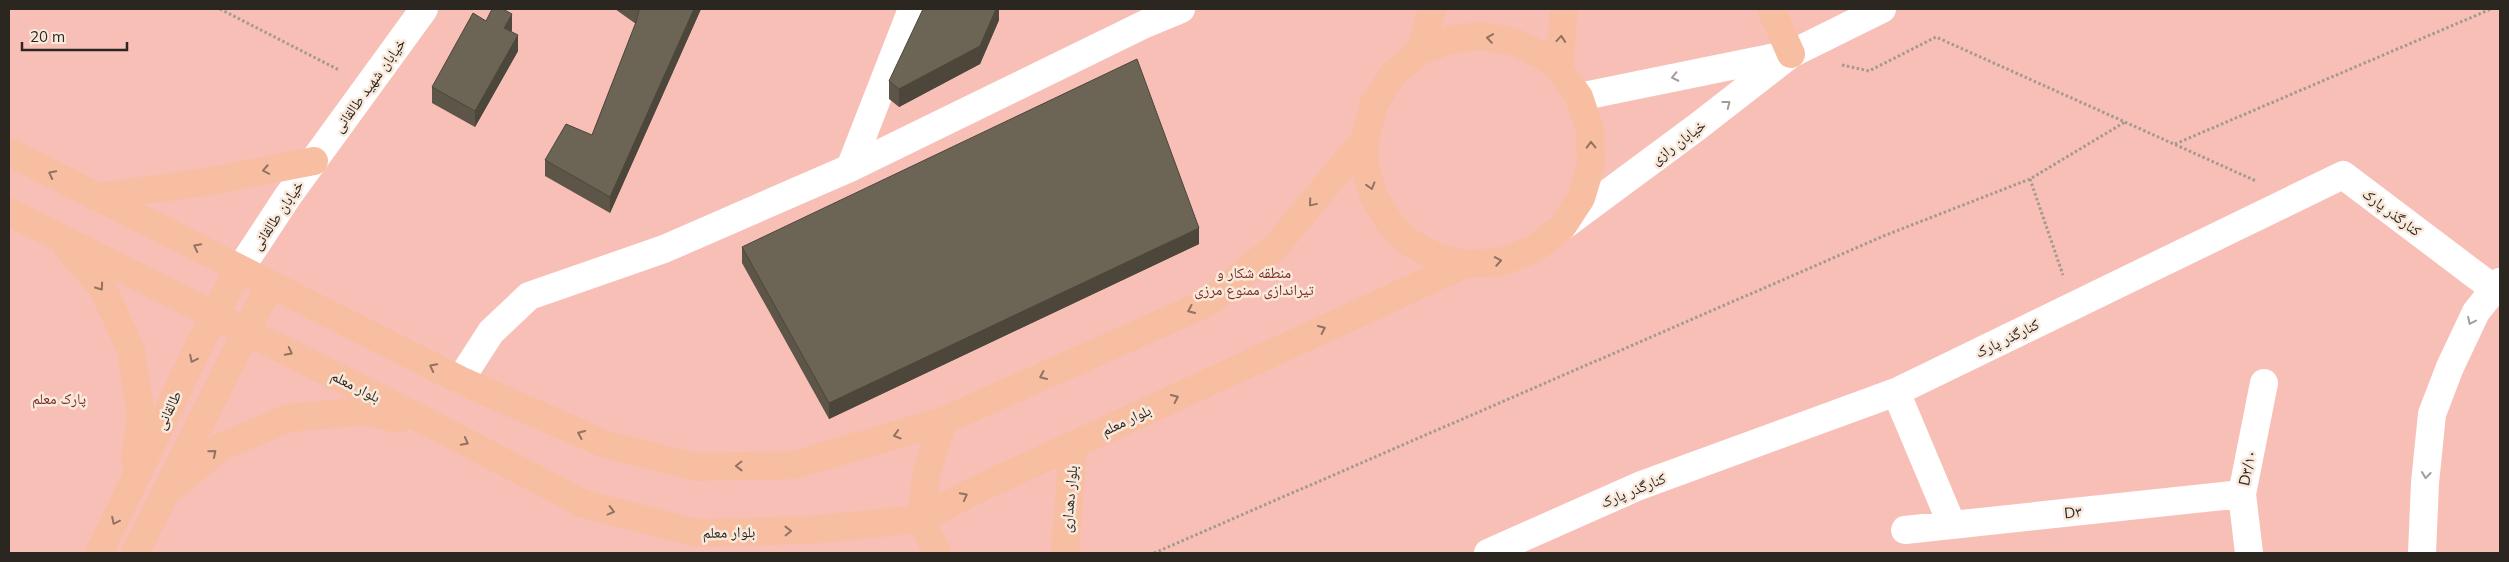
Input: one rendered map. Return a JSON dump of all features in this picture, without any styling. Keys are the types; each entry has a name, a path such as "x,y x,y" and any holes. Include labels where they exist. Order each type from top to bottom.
{"main road":[{"path":"1421,52 1432,9"},
{"path":"1559,69 1564,9"},
{"path":"1770,9 1791,54"},
{"path":"1483,36 1514,42 1543,56 1559,69 1579,97 1590,130 1591,165 1581,198 1562,228 1534,250 1500,262 1465,264 1437,257 1410,242 1389,222 1374,197 1365,168 1365,138 1374,104 1393,74 1421,52 1451,39 1483,36"},
{"path":"9,152 460,380 607,446 697,467 794,465 944,421 1209,302 1275,247 1365,138"},
{"path":"96,196 206,182 314,160"},
{"name":"بلوار معلم","path":"9,212 245,330 584,504 698,533 810,530 921,519 978,489 1465,264"},
{"path":"57,236 102,288 131,350 141,417 132,485"},
{"name":"طالقانی","path":"99,553 214,315 240,269"},
{"path":"135,553 245,330 270,284"},
{"path":"163,496 220,447 289,418 364,411 436,427"},
{"path":"938,553 921,519 927,471 944,421"},
{"name":"بلوار دهداری","path":"1065,553 1073,445"}],"street":[{"name":"خیابان شهيد طالقانی","path":"314,160 424,9"},
{"path":"850,168 912,9"},
{"path":"460,380 491,332 530,296 664,249 850,168 1136,28 1181,9"},
{"name":"خیابان رازی","path":"1562,228 1690,133 1791,54 1882,9"},
{"name":"خیابان رازی","path":"1579,97 1791,54"},
{"name":"خیابان طالقانی","path":"240,269 314,160"},
{"name":"کنارگذر پارک","path":"1488,553 1639,486 1896,392 2343,175 2497,286"},
{"path":"2422,553 2425,483 2432,414 2450,367 2476,312 2497,286"},
{"name":"D۳/۱۰","path":"2249,553 2242,494 2264,383"},
{"path":"1896,392 1952,525"},
{"name":"D۳","path":"1905,530 2242,494"}],"path":[{"path":"220,9 369,85"},
{"path":"2174,144 2491,9"},
{"path":"1840,64 1869,71 1936,37 2295,199"},
{"path":"1154,553 1877,239 2030,179 2126,122"},
{"path":"2030,179 2065,280"}],"green space":[{"name":"منطقه شکار و تیراندازی ممنوع مرزی","path":"9,9 2500,9 2500,553 9,553"}],"building":[{"path":"492,9 503,9 512,14 504,28 518,35 475,111 432,87 473,13 486,21"},
{"path":"637,9 694,9 610,197 545,160 566,124 592,135 636,22 639,10"},
{"path":"923,9 996,9 980,46 899,89 889,81"},
{"path":"1137,59 1199,228 829,403 742,247"}],"park label":[{"name":"پارک معلم","path":"59,398"}]}
